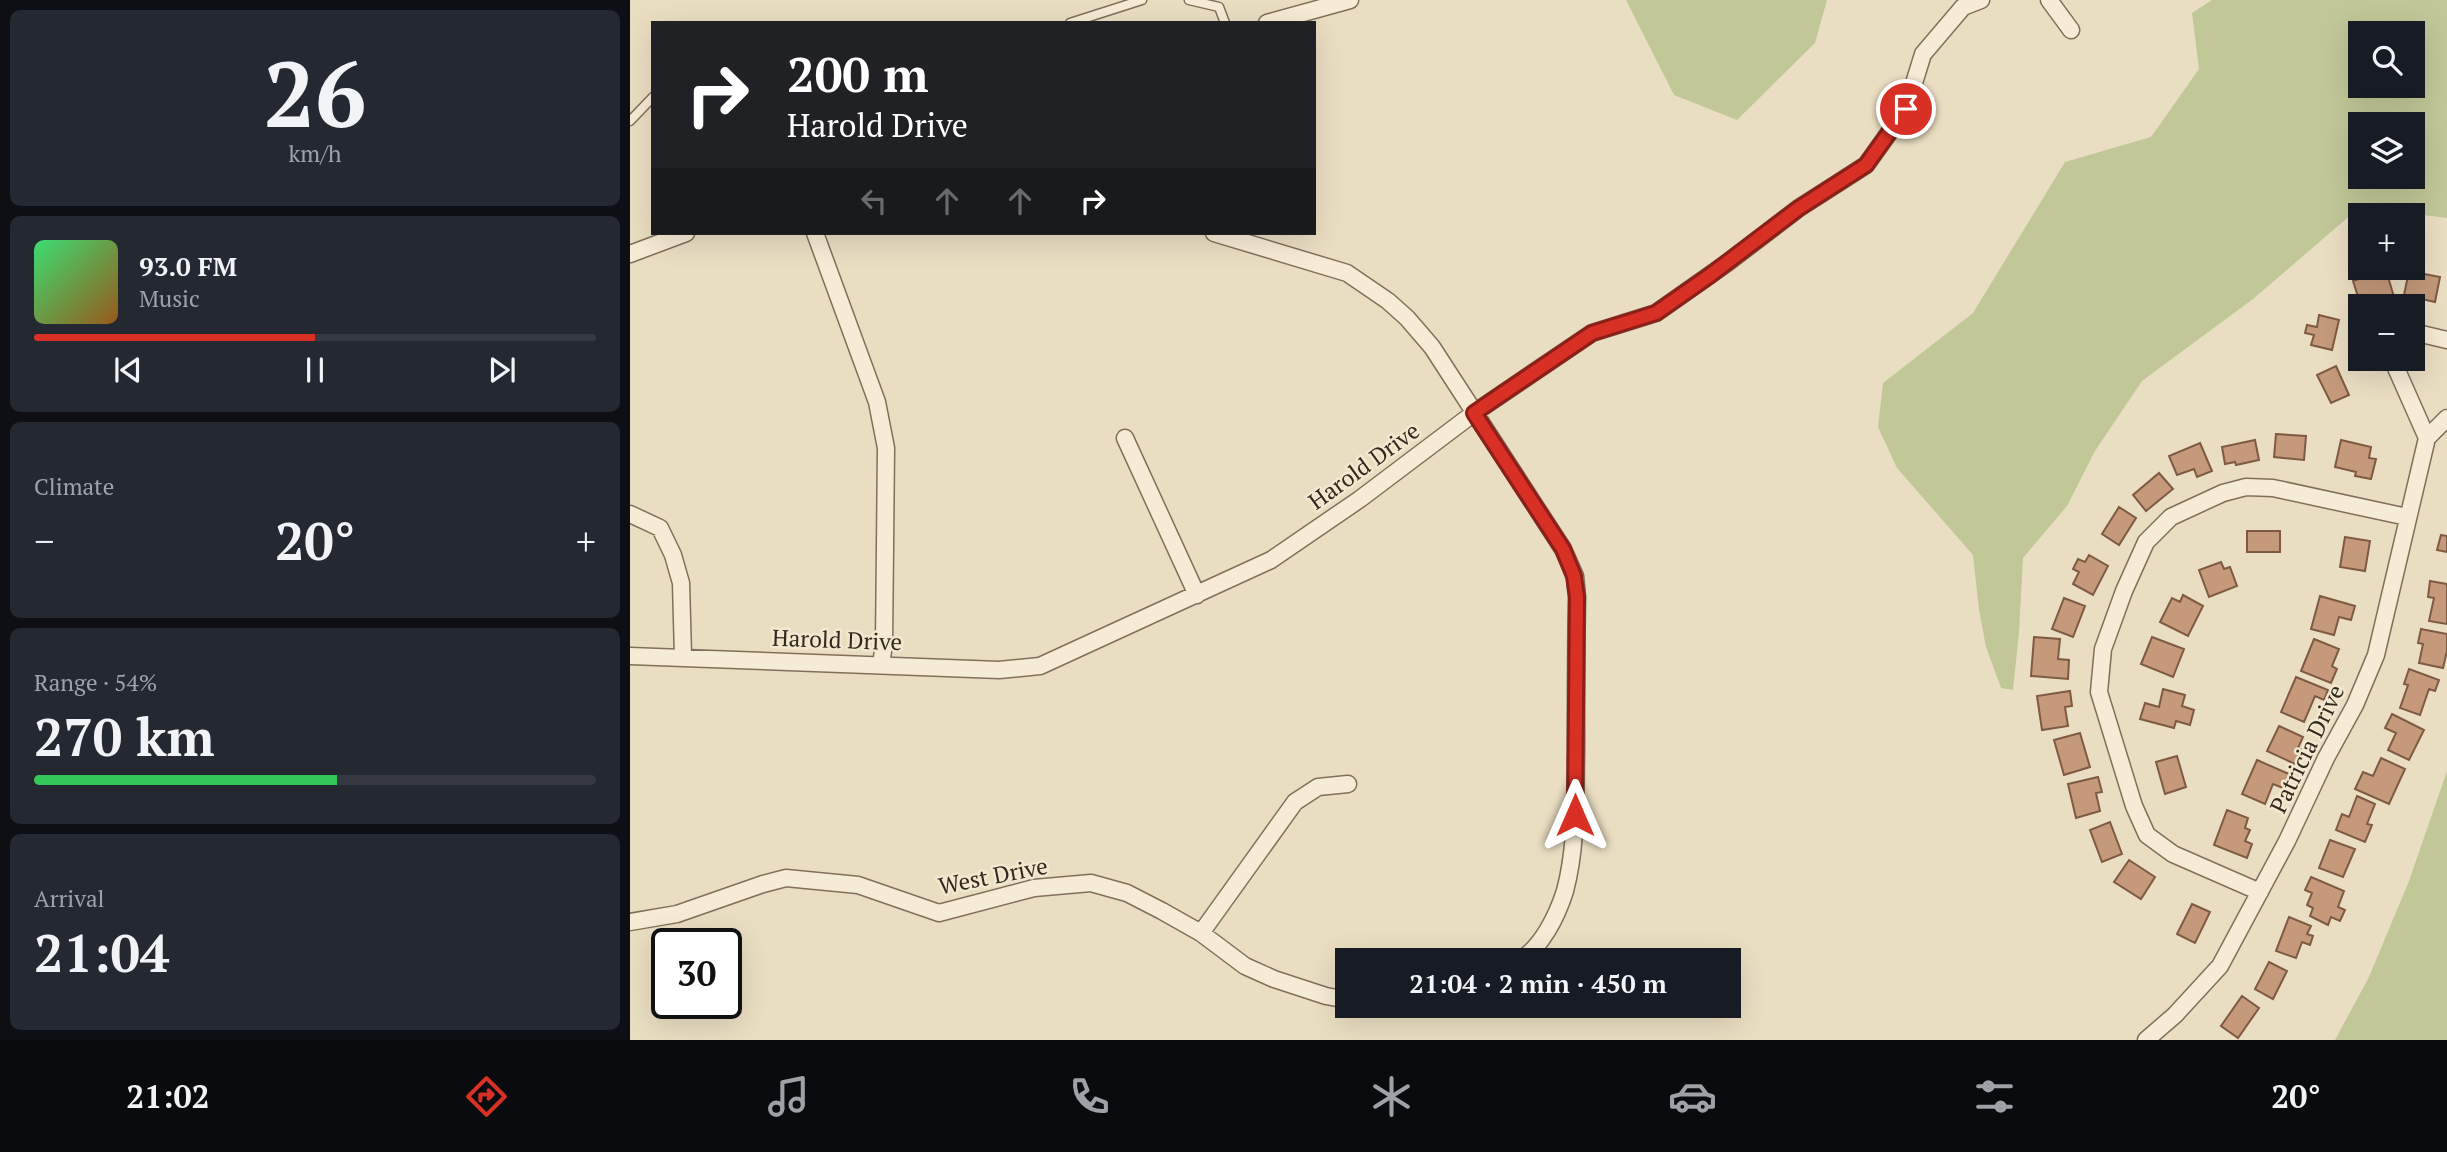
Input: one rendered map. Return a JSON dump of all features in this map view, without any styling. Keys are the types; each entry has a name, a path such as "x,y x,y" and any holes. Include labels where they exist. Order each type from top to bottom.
{"street":[{"path":"1272,21 1306,6 1350,0"},
{"name":"Harold Drive","path":"630,656 999,670 1040,666 1271,560 1360,499 1474,413 1592,333 1656,313 1799,208 1866,165 1906,109 1923,54 1963,7 1980,0"},
{"path":"2049,0 2071,30"},
{"path":"630,254 681,235"},
{"path":"816,235 877,402 886,448 884,644 881,665"},
{"path":"1221,235 1347,272 1407,318 1432,347 1563,549 1574,576 1577,597 1575,815 1572,852 1564,891 1551,923 1535,948"},
{"path":"2425,335 2447,340"},
{"path":"2397,371 2427,438 2447,418"},
{"path":"1125,438 1197,595"},
{"name":"Patricia Drive","path":"2146,1040 2175,1015 2220,966 2355,705 2376,656 2427,438"},
{"path":"2260,892 2173,853 2147,835 2134,806 2099,692 2103,649 2124,591 2146,542 2171,517 2223,493 2246,488 2273,488 2407,517"},
{"path":"630,514 660,528 673,555 681,583 682,656"},
{"path":"1201,933 1296,802 1318,787 1348,784"},
{"name":"West Drive","path":"630,922 677,914 786,878 858,885 939,912 1034,888 1091,883 1127,893 1201,933 1245,966 1274,979 1335,998"}],"lane":[{"path":"1076,21 1142,0"},
{"path":"1189,0 1219,7 1224,21"},
{"path":"630,121 651,99"}],"green space":[{"path":"1626,0 1827,0 1815,43 1737,120 1674,95"},
{"path":"2212,0 2447,0 2447,218 2425,215 2425,203 2348,203 2348,217 2253,299 2142,381 2095,451 2067,506 2023,558 2013,690 2001,688 1986,647 1973,555 1897,468 1878,427 1883,383 1973,313 2065,162 2151,137 2199,69 2192,13"},
{"path":"2447,771 2447,1040 2335,1040 2369,977 2409,881"}],"building":[{"path":"2425,274 2440,277 2435,302 2425,300 2425,294 2404,294 2407,280 2425,280"},
{"path":"2389,280 2393,294 2357,294 2353,281"},
{"path":"2319,315 2339,320 2332,350 2311,345 2314,335 2305,333 2307,325 2317,327"},
{"path":"2336,366 2349,395 2331,403 2317,375"},
{"path":"2276,434 2306,436 2304,460 2274,457"},
{"path":"2255,440 2259,460 2236,465 2235,462 2225,464 2222,447"},
{"path":"2341,440 2371,447 2369,458 2376,459 2371,479 2355,476 2356,472 2335,467"},
{"path":"2200,443 2212,471 2197,477 2194,469 2177,475 2169,456"},
{"path":"2159,473 2173,489 2146,511 2133,495"},
{"path":"2119,507 2136,518 2119,545 2102,534"},
{"path":"2247,531 2280,531 2280,552 2247,552"},
{"path":"2441,535 2447,536 2447,552 2437,550"},
{"path":"2345,537 2370,541 2365,571 2340,567"},
{"path":"2089,555 2108,566 2093,595 2073,584 2079,572 2073,569 2078,559 2085,562"},
{"path":"2221,562 2224,569 2230,567 2237,586 2209,597 2199,570"},
{"path":"2430,581 2447,584 2447,624 2429,621 2434,598 2428,597"},
{"path":"2183,595 2203,606 2188,636 2160,622 2172,598 2180,602"},
{"path":"2320,596 2355,606 2351,620 2339,617 2334,635 2311,629"},
{"path":"2064,598 2085,606 2073,637 2052,629"},
{"path":"2421,629 2447,634 2443,668 2419,663 2423,644 2418,643"},
{"path":"2034,637 2060,639 2058,659 2069,660 2068,679 2031,676"},
{"path":"2152,637 2184,649 2173,677 2141,664"},
{"path":"2314,639 2339,649 2332,666 2337,669 2331,683 2301,671"},
{"path":"2409,669 2439,680 2435,691 2429,689 2420,715 2400,708 2408,685 2404,684"},
{"path":"2296,677 2328,690 2324,700 2315,696 2304,722 2281,712"},
{"path":"2163,689 2185,695 2182,706 2194,710 2190,725 2176,721 2174,728 2140,719 2145,703 2159,707"},
{"path":"2070,691 2072,706 2065,707 2068,726 2042,730 2037,696"},
{"path":"2392,714 2424,730 2409,760 2388,750 2396,733 2385,728"},
{"path":"2279,726 2303,737 2298,748 2302,750 2295,764 2267,751"},
{"path":"2080,733 2090,767 2064,775 2054,740"},
{"path":"2177,756 2186,787 2165,794 2156,762"},
{"path":"2381,758 2405,769 2389,804 2355,789 2363,772 2373,776"},
{"path":"2257,760 2289,774 2283,788 2273,784 2265,804 2242,794"},
{"path":"2098,777 2102,792 2096,793 2100,811 2076,818 2068,784"},
{"path":"2357,796 2375,804 2367,824 2372,825 2365,842 2336,830 2342,814 2349,817"},
{"path":"2227,810 2248,818 2245,828 2250,830 2245,841 2252,844 2247,858 2214,845"},
{"path":"2110,822 2122,854 2102,862 2090,830"},
{"path":"2330,840 2355,849 2343,877 2319,868"},
{"path":"2129,860 2155,877 2141,899 2114,882"},
{"path":"2311,877 2344,891 2338,907 2345,910 2340,921 2331,917 2328,925 2310,916 2313,908 2307,905 2312,893 2305,890"},
{"path":"2192,904 2210,912 2195,943 2177,934"},
{"path":"2289,917 2311,926 2307,934 2313,936 2310,945 2302,942 2296,958 2276,951"},
{"path":"2269,962 2287,971 2273,999 2255,989"},
{"path":"2242,996 2259,1008 2238,1038 2221,1026"}],"route":[{"path":"1575,815 1577,597 1574,576 1563,549 1474,413 1592,333 1656,313 1709,276 1799,208 1866,165 1906,109"}]}
